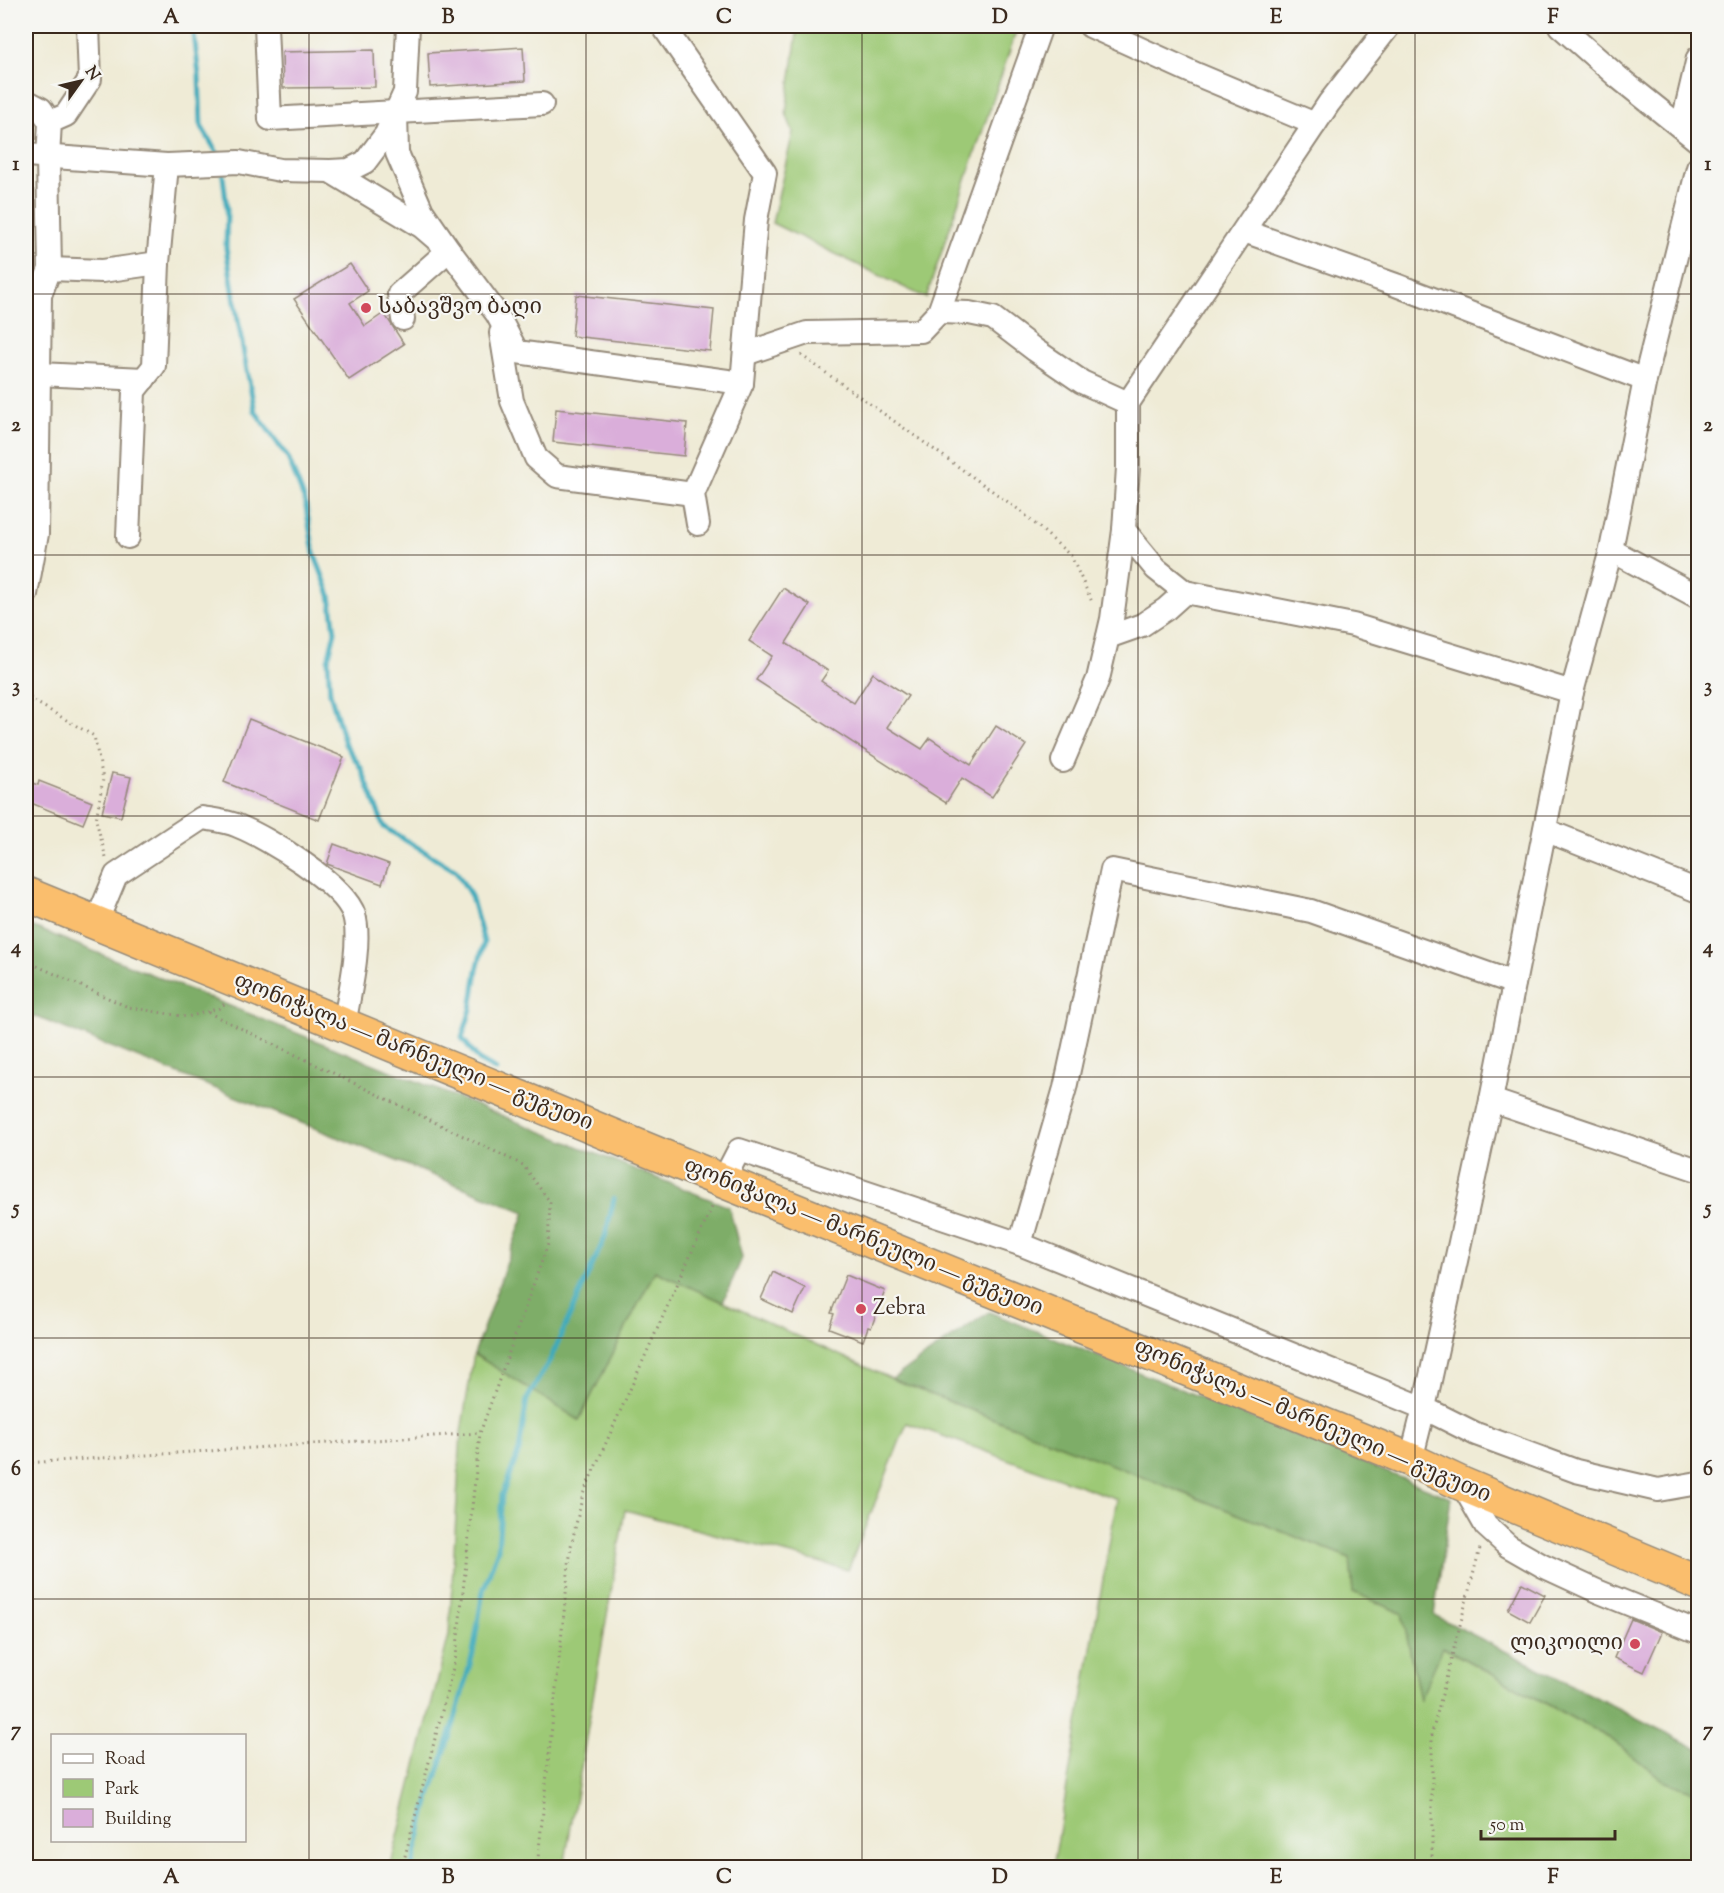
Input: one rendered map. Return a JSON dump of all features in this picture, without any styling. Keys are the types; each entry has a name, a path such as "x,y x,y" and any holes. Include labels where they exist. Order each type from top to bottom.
{"highway":[{"name":"ფონიჭალა — მარნეული — გუგუთი","path":"26,894 723,1181 1411,1460 1462,1484 1698,1583"}],"street":[{"path":"50,122 66,115 90,79 88,26"},
{"path":"266,26 270,119 543,104"},
{"path":"26,155 167,165 233,162 280,170 349,170 365,162 386,134 405,92 408,26"},
{"path":"663,26 765,173 756,220 742,383 693,494 698,524"},
{"path":"745,354 807,333 921,332 939,312 1041,26"},
{"path":"1090,26 1315,124"},
{"path":"1063,761 1098,679 1112,619 1124,530 1128,467 1128,403 1315,124 1389,26"},
{"path":"1560,26 1618,77 1698,141"},
{"path":"1682,126 1698,58"},
{"path":"26,101 41,109 50,122 48,158 50,269 40,295 37,534 26,594"},
{"path":"396,113 396,153 422,211 498,314 517,352 742,383"},
{"path":"128,537 134,391 154,366 158,263 167,165"},
{"path":"1411,1460 1491,1100 1572,692 1611,550 1645,380 1698,168"},
{"path":"330,171 421,226 449,250"},
{"path":"1244,231 1396,285 1645,380"},
{"path":"403,319 399,294 449,250"},
{"path":"50,269 102,271 158,263"},
{"path":"939,312 993,318 1082,382 1128,403"},
{"path":"498,314 513,401 536,458 557,476 693,494"},
{"path":"39,374 144,379"},
{"path":"1124,530 1156,569 1185,592 1353,625 1572,692"},
{"path":"1611,550 1698,597"},
{"path":"1108,637 1142,625 1166,609 1185,592"},
{"path":"96,922 116,875 202,818 237,825 277,845 337,889 354,914 356,948 344,1025"},
{"path":"1545,830 1698,891"},
{"path":"1020,1245 1065,1088 1112,870 1311,911 1514,983"},
{"path":"1491,1100 1698,1170"},
{"path":"723,1181 738,1150 1020,1245 1424,1408 1476,1434 1576,1471 1658,1490 1698,1483"},
{"path":"1462,1484 1486,1526 1508,1546 1543,1566 1597,1591 1698,1632"}],"path":[{"path":"783,341 1022,512 1071,556 1108,637"},
{"path":"26,693 32,700 94,736 104,779 96,820 104,854 116,875"},
{"path":"26,961 128,1007 187,1017 220,1008 240,982"},
{"path":"207,1012 523,1165 550,1202 548,1244 480,1433 456,1656 402,1868"},
{"path":"537,1868 571,1546 583,1494 723,1181"},
{"path":"26,1462 480,1433"},
{"path":"1432,1868 1432,1733 1486,1526"}],"green space":[{"path":"798,26 1018,26 926,298 772,223 793,132 786,113"},
{"path":"26,924 729,1207 742,1258 723,1302 655,1271 579,1420 474,1354 525,1212 26,1013"},
{"path":"655,1271 892,1379 1350,1558 1353,1592 1402,1613 1420,1699 1442,1647 1611,1739 1666,1782 1698,1793 1698,1867 1053,1867 1117,1499 907,1423 848,1570 625,1510 564,1867 390,1868 449,1635 461,1432 474,1354 579,1420"},
{"path":"989,1312 1451,1498 1434,1615 1698,1749 1698,1793 1666,1782 1611,1739 1443,1647 1420,1700 1402,1613 1353,1592 1350,1558 892,1379"}],"building":[{"path":"523,47 525,81 430,87 428,53"},
{"path":"374,50 375,87 283,88 282,52"},
{"path":"350,264 368,291 350,303 365,326 384,313 404,344 349,380 294,299"},
{"path":"576,295 714,310 710,351 572,336"},
{"path":"556,409 687,423 684,456 553,442"},
{"path":"783,588 810,605 786,643 828,671 821,681 854,703 873,673 908,696 887,727 922,749 930,738 971,765 996,726 1026,745 992,797 962,778 946,803 756,680 772,656 749,641"},
{"path":"249,719 344,757 319,820 224,782"},
{"path":"112,773 131,777 121,817 102,813"},
{"path":"26,781 38,785 39,781 92,802 83,824 26,801"},
{"path":"334,844 389,864 382,884 327,864"},
{"path":"773,1272 805,1288 793,1314 761,1299"},
{"path":"846,1275 885,1291 871,1328 868,1327 863,1341 829,1328 834,1314 831,1313"},
{"path":"1522,1583 1545,1595 1530,1622 1508,1610"},
{"path":"1631,1619 1662,1632 1644,1672 1614,1658"}],"waterway":[{"path":"193,26 199,75 201,126 219,156"},
{"path":"222,168 227,210 226,248 255,411 288,458 305,501 314,553 330,595 335,632 328,660 330,693 345,744 361,768 384,827 456,871 471,896 484,942 471,1009 462,1038 480,1061 496,1070"},
{"path":"412,1868 427,1806 454,1723 473,1653 483,1591 498,1549 502,1495 519,1451 527,1399 551,1358 605,1237 614,1199"}],"place":[{"name":"საბავშვო ბაღი","path":"366,308"},
{"name":"Zebra","path":"861,1309"},
{"name":"ლიკოილი","path":"1635,1644"}]}
